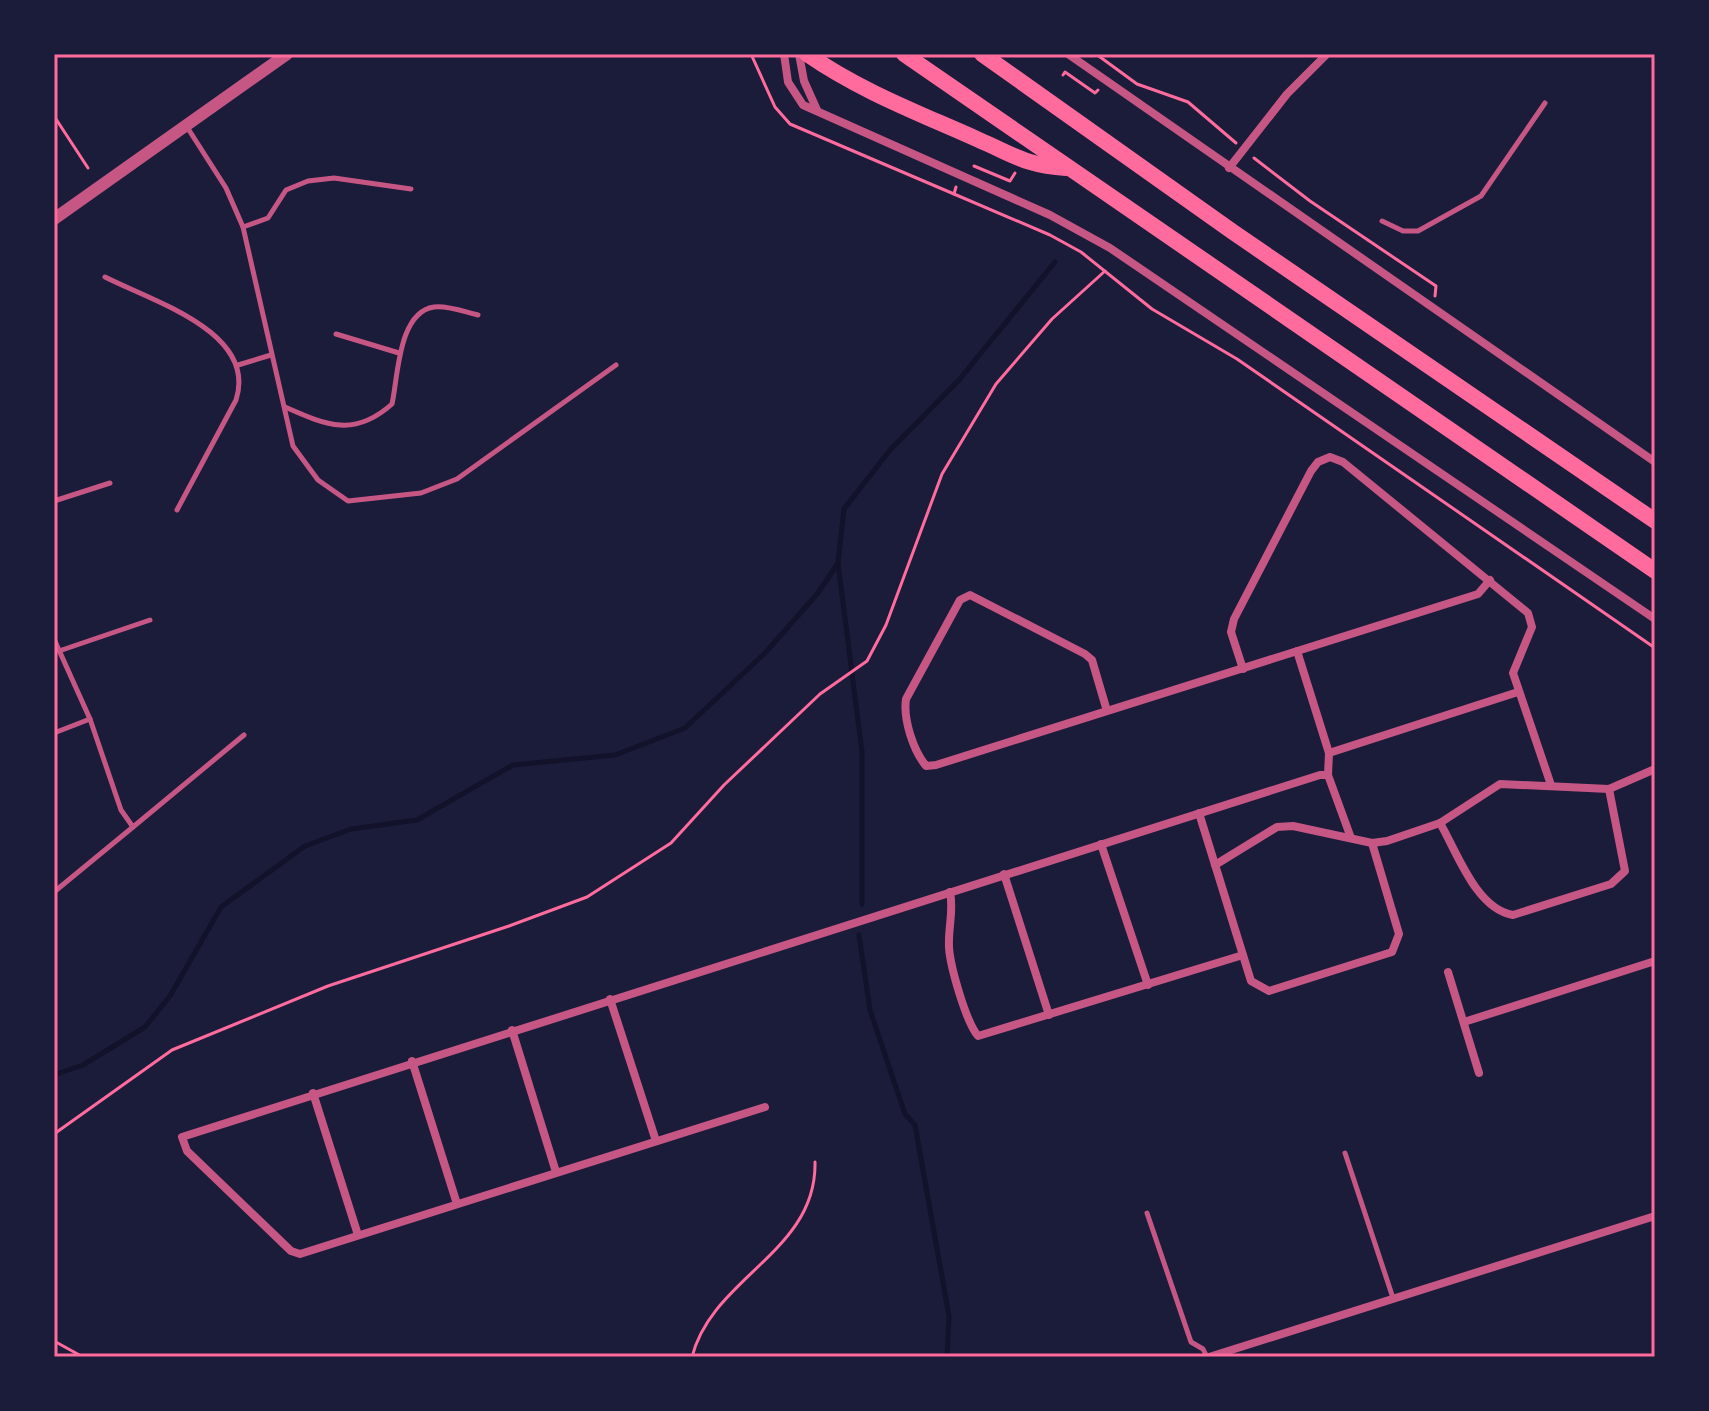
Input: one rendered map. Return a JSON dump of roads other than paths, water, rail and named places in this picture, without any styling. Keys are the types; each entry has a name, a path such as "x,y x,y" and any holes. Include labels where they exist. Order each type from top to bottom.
{"highway":[{"path":"807,54 860,88 908,112 1034,166 1066,168"},
{"path":"904,54 1655,571"},
{"path":"982,54 1233,232 1655,521"}],"street":[{"path":"54,219 287,54"},
{"path":"784,54 792,93 803,105 1050,215 1110,248 1655,619"},
{"path":"799,54 804,81 818,111"},
{"path":"1068,54 1655,462"},
{"path":"1229,168 1287,94 1327,54"},
{"path":"1243,669 1231,632 1234,619 1311,471 1318,462 1330,457 1343,462 1528,613 1532,627 1513,673 1551,785"},
{"path":"1107,711 1092,660 1085,654 970,595 960,600 906,699 904,710 918,756 926,766 1107,711 1243,669 1478,594 1490,580"},
{"path":"1297,651 1329,753 1328,775 1351,838"},
{"path":"1329,753 1518,692"},
{"path":"1215,865 1277,827 1293,826 1372,843 1419,832 1440,823 1500,784 1609,789 1655,769"},
{"path":"765,1107 300,1254 291,1251 183,1144 182,1137 412,1061 1328,775"},
{"path":"1440,823 1487,903 1502,913 1513,915 1611,884 1620,878 1625,863 1609,789"},
{"path":"1199,813 1251,981 1269,991 1392,952 1399,934 1372,843"},
{"path":"1101,844 1148,985"},
{"path":"1004,874 1049,1015"},
{"path":"950,892 954,909 950,927 950,960 973,1030 978,1036 1243,955"},
{"path":"1464,1022 1655,961"},
{"path":"1448,972 1479,1073"},
{"path":"610,999 656,1141"},
{"path":"512,1030 556,1172"},
{"path":"412,1061 457,1204"},
{"path":"313,1093 358,1235"},
{"path":"1208,1357 1655,1216"}],"lane":[{"path":"1382,221 1403,231 1418,231 1481,196 1545,103"},
{"path":"186,126 226,188 243,227 293,446 318,480 348,501 421,493 457,479 616,365"},
{"path":"243,227 268,218 286,190 308,181 334,178 411,189"},
{"path":"105,277 216,333 238,365 241,386 236,400 177,510"},
{"path":"284,406 327,426 354,424 377,417 392,404 399,353 407,331 422,312 435,306 478,315"},
{"path":"336,334 399,353"},
{"path":"238,365 271,355"},
{"path":"54,501 110,483"},
{"path":"59,651 150,620"},
{"path":"54,639 90,719 121,810 133,827"},
{"path":"54,733 90,719"},
{"path":"54,892 244,735"},
{"path":"1345,1153 1394,1299"},
{"path":"1147,1213 1191,1342 1203,1349 1208,1357"}],"waterway":[{"path":"862,904 862,752 838,563 844,509 890,450 959,380 1055,262"},
{"path":"54,1075 83,1065 145,1027 170,996 221,907 305,846 351,829 417,820 513,765 615,755 685,728 766,652 818,593 838,563"},
{"path":"859,935 870,1010 905,1114 915,1125 949,1316 947,1357"}]}
